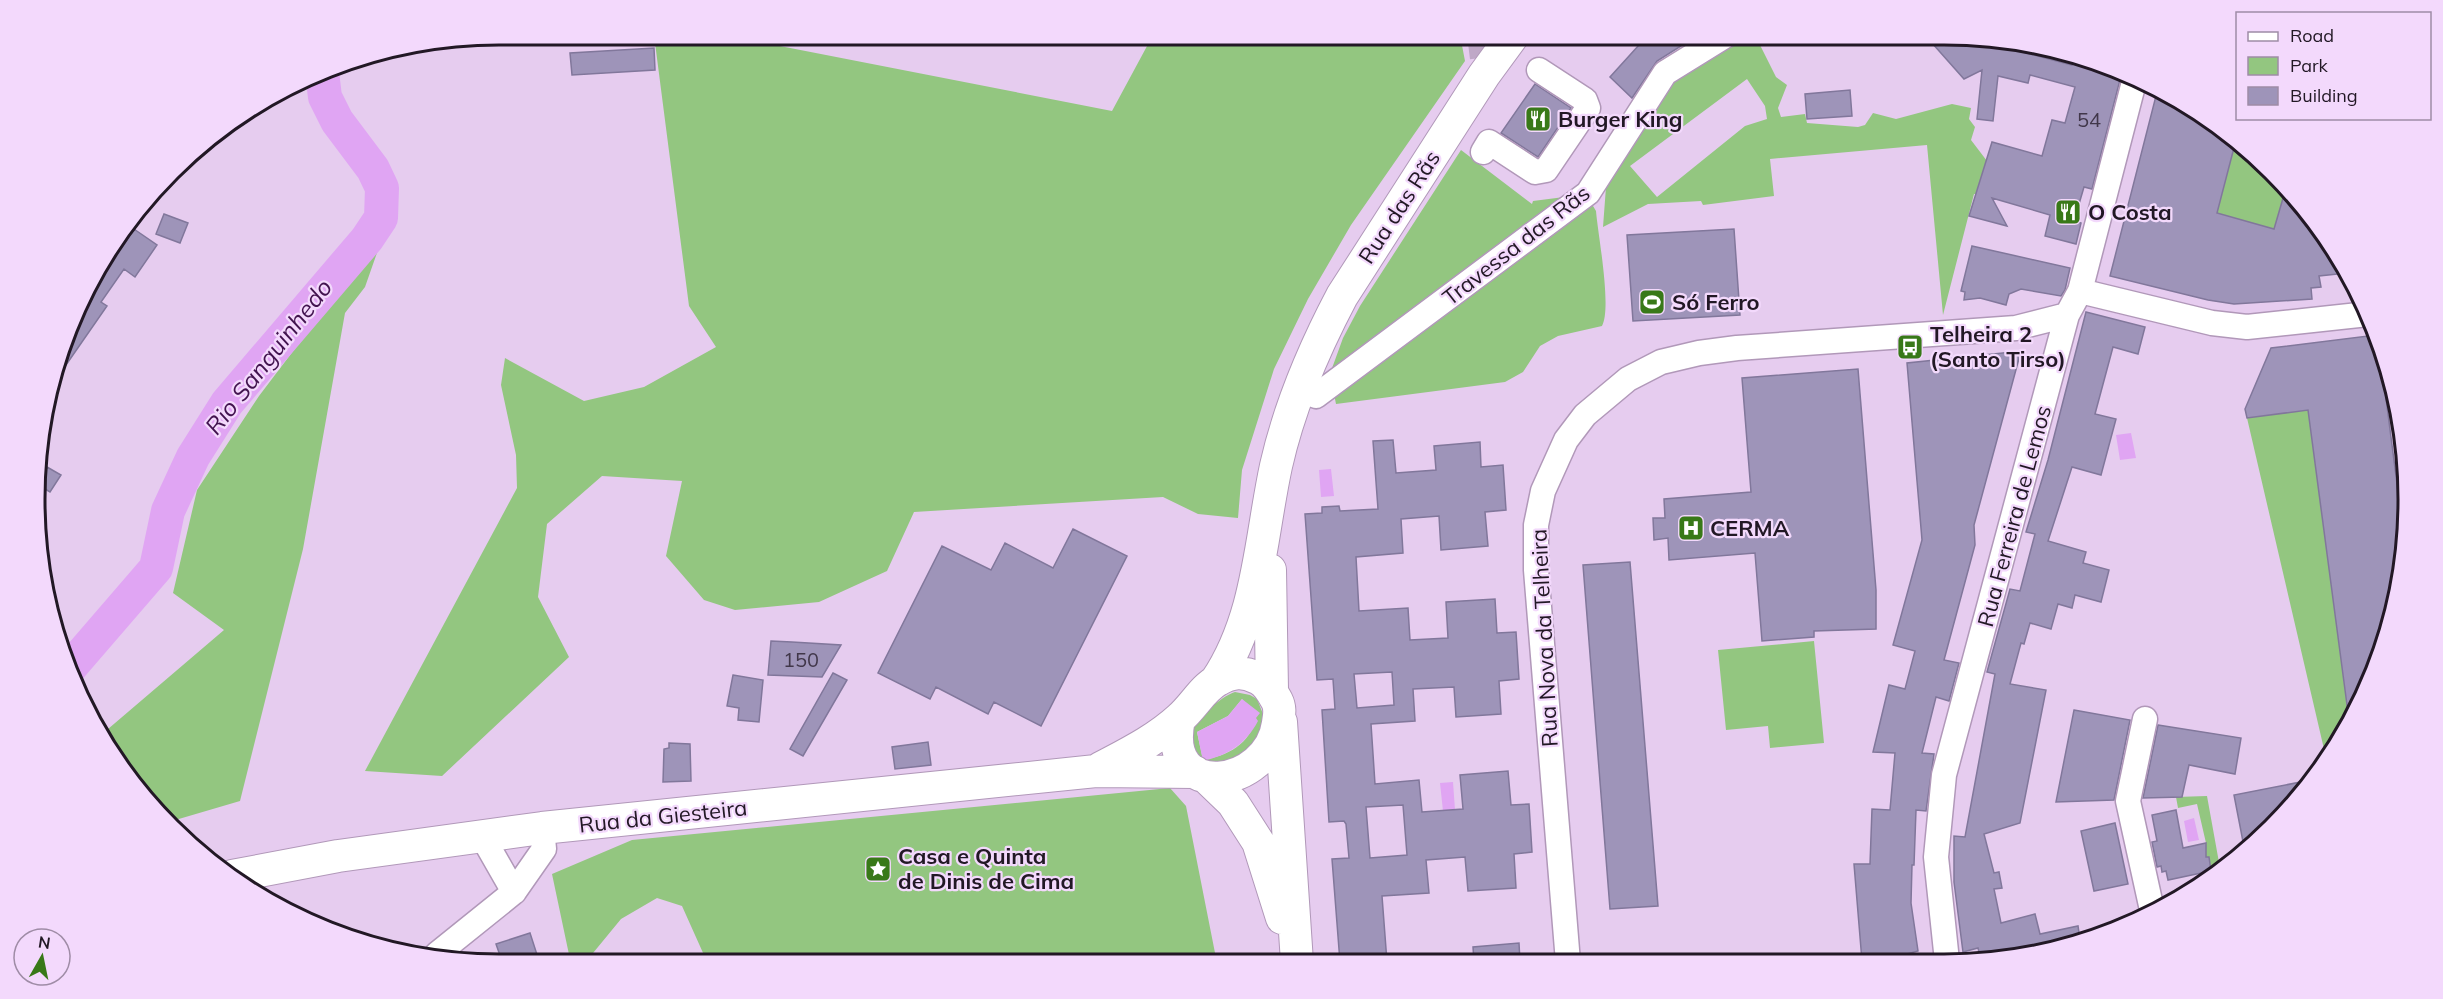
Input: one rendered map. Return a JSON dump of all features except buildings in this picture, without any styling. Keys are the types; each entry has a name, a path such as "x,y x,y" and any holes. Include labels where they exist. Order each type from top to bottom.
{"main road":[{"name":"Rua das Rãs","path":"1268,515 1276,466 1300,389 1324,330 1342,296 1484,75 1506,45"},
{"path":"1096,771 1142,746 1179,719 1216,681 1230,660 1251,604 1268,515"},
{"path":"1268,515 1276,700 1296,954"},
{"path":"1201,775 1227,778 1250,767 1265,753 1276,735 1276,700 1262,680 1249,674 1233,673 1216,681"},
{"path":"1179,719 1176,734 1177,749 1185,764 1233,803 1258,842 1281,914 1289,954"},
{"name":"Rua da Giesteira","path":"243,874 338,856 542,828 1096,771 1201,775"}],"street":[{"name":"Travessa das Rãs","path":"1300,389 1316,396 1588,193 1665,73 1710,45"},
{"path":"1483,152 1489,142 1535,172 1546,170 1588,108 1585,100 1539,70"},
{"name":"Rua Ferreira de Lemos","path":"1946,954 1936,857 1944,775 2067,315 2080,291 2133,87"},
{"path":"2080,291 2212,323 2247,327 2358,315"},
{"name":"Rua Nova da Telheira","path":"1567,954 1535,558 1536,525 1543,491 1566,440 1585,415 1628,380 1661,362 1699,353 1909,334 2016,328 2067,315"},
{"path":"2016,328 2041,342 2048,350 2052,370"},
{"path":"2145,719 2128,801 2151,904"},
{"path":"442,950 514,892 544,849 542,828"},
{"path":"482,836 514,892"}],"green space":[{"path":"655,45 775,45 1112,111 1148,45 1462,45 1465,61 1351,225 1308,299 1274,369 1242,470 1238,518 1198,514 1163,497 914,512 887,571 819,602 735,610 704,600 666,556 682,481 602,476 547,524 538,597 569,657 442,776 365,771 517,488 516,455 501,385 505,358 584,401 644,387 716,347 689,306"},
{"path":"1727,45 1760,45 1776,77 1787,85 1778,108 1781,117 1805,114 1807,123 1858,127 1865,125 1873,113 1896,119 1952,104 1971,108 1969,119 1975,127 1971,140 1987,161 1977,194 1974,194 1943,315 1927,145 1770,159 1774,196 1703,205 1701,201 1648,204 1603,227 1606,187 1665,86","holes":["1747,79 1765,106 1767,119 1745,126 1657,197 1630,166"]},
{"path":"1461,150 1532,204 1533,201 1572,196 1327,382 1343,338 1360,306"},
{"path":"2233,150 2283,198 2274,229 2217,213"},
{"path":"1586,204 1593,206 1596,211 1604,271 1606,304 1602,326 1558,336 1540,346 1523,372 1505,382 1336,404 1334,394"},
{"path":"385,230 365,287 345,313 303,549 240,801 177,820 139,776 108,729 224,630 173,593 197,490 259,396"},
{"path":"2308,410 2347,708 2324,748 2247,418"},
{"path":"1814,641 1824,743 1770,748 1768,726 1726,730 1718,650"},
{"path":"1235,692 1257,699 1263,714 1261,735 1234,764 1199,762 1191,739 1195,726 1207,711","holes":["1242,699 1255,718 1253,727 1243,742 1229,752 1203,760 1197,732 1228,716"]},
{"name":"Casa e Quinta de Dinis de Cima","path":"1170,788 1186,806 1215,954 704,954 682,906 657,898 621,919 592,954 569,954 552,874 632,840"},
{"path":"2207,796 2219,861 2211,867 2209,857 2206,857 2206,843 2197,804 2178,808 2176,797"}],"shaded area":[{"path":"2131,433 2136,458 2120,460 2116,435"},
{"path":"1331,469 1334,496 1321,497 1319,470"},
{"path":"1242,699 1260,713 1253,729 1242,742 1228,752 1203,761 1197,732 1228,716"},
{"path":"1453,782 1455,810 1443,811 1440,783"},
{"path":"2194,818 2199,840 2188,842 2184,821"}],"waterway":[{"name":"Rio Sanguinhedo","path":"75,662 156,568 168,511 193,457 227,403 367,239 381,218 382,188 373,169 337,121 325,97 323,81"}],"tunnel":[{"path":"1480,45 1484,75"}],"place":[{"name":"Burger King","path":"1538,119"},
{"name":"O Costa","path":"2068,212"},
{"name":"Só Ferro","path":"1652,302"},
{"name":"Telheira 2 (Santo Tirso)","path":"1910,347"},
{"name":"CERMA","path":"1691,528"},
{"name":"Casa e Quinta de Dinis de Cima","path":"878,869"}]}
